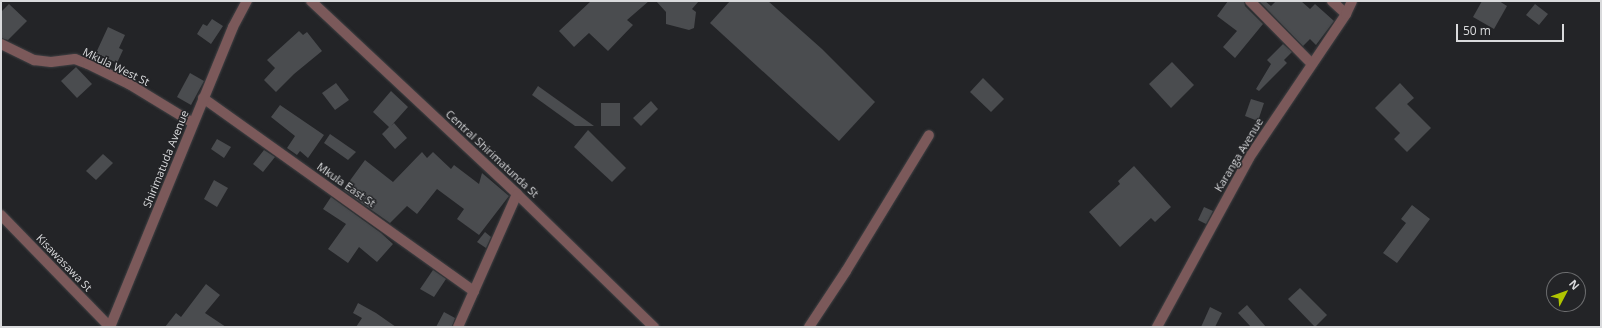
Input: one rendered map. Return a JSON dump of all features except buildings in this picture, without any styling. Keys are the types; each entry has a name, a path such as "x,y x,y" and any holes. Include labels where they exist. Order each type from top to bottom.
{"street":[{"name":"Shirimatuda Avenue","path":"110,327 203,98 233,27 247,1"},
{"name":"Central Shirimatunda St","path":"311,1 517,194 654,327"},
{"path":"1250,1 1312,64"},
{"path":"1332,1 1346,14"},
{"name":"Karanga Avenue","path":"1157,327 1249,158 1346,14 1352,1"},
{"name":"Mkula West St","path":"1,44 34,60 51,62 75,59 88,64 128,84 193,123"},
{"name":"Mkula East St","path":"203,98 474,291"},
{"path":"809,327 846,271 930,135"},
{"path":"458,327 517,194"},
{"name":"Kisawasawa St","path":"1,215 110,327"}]}
